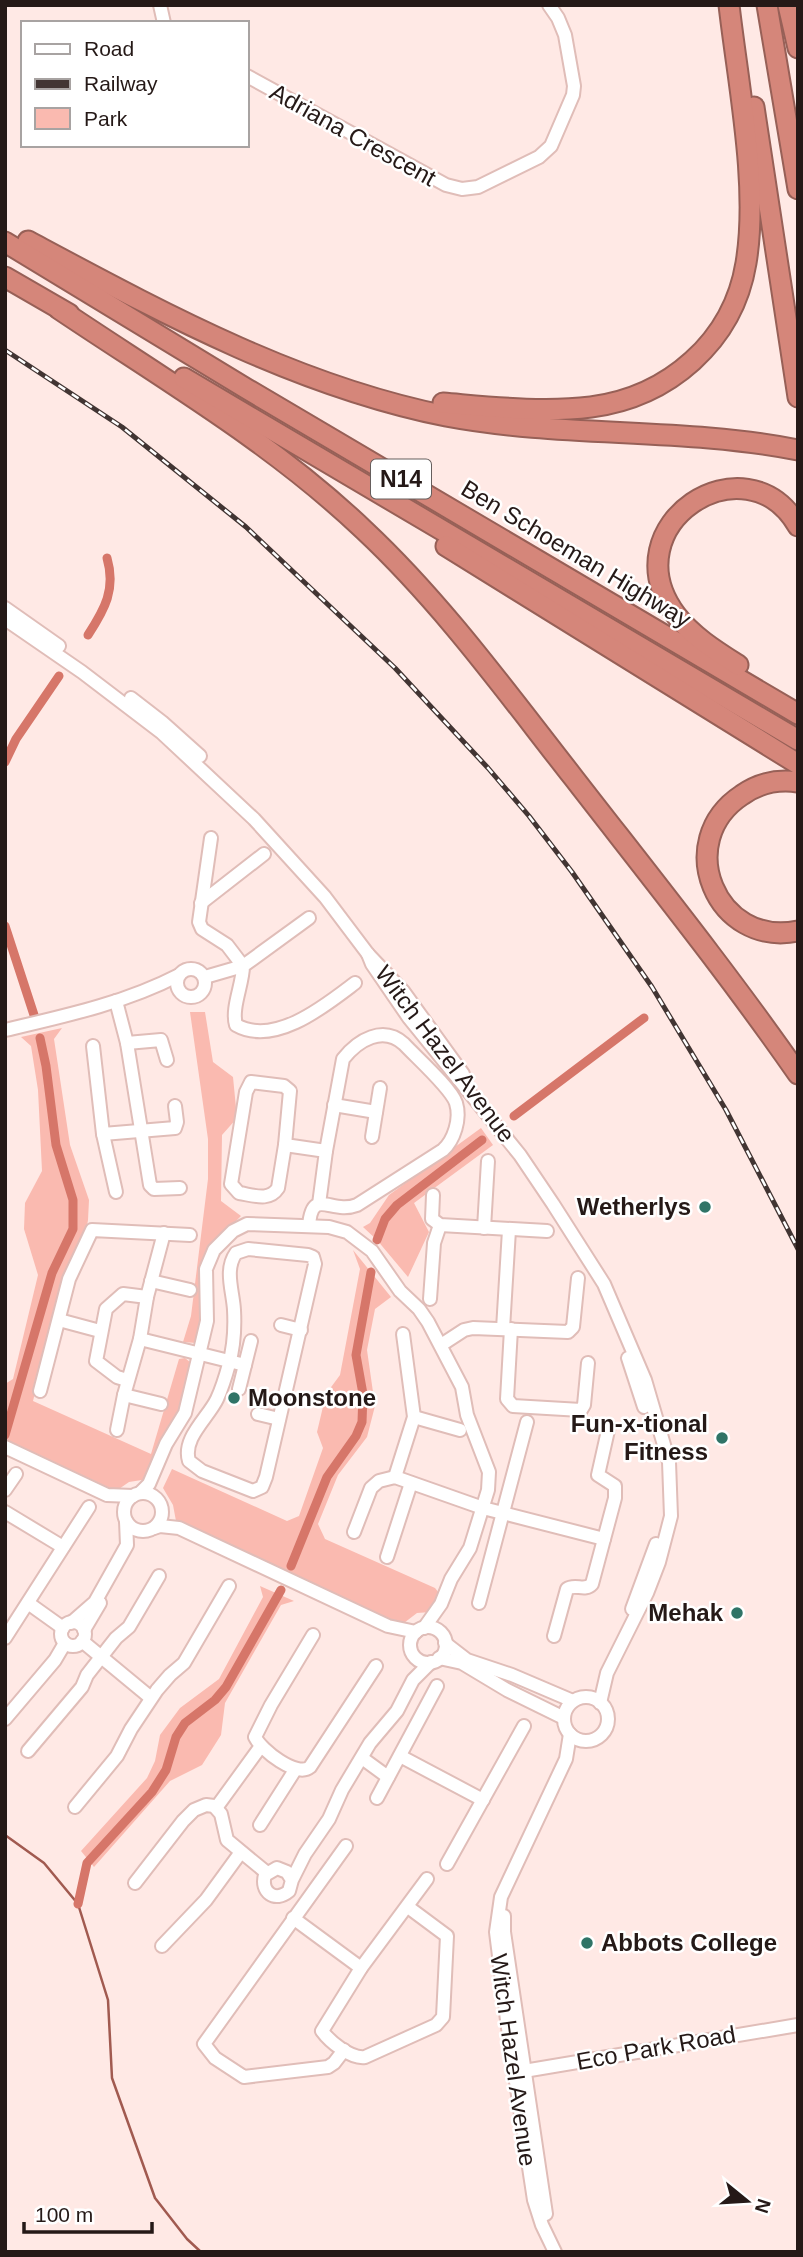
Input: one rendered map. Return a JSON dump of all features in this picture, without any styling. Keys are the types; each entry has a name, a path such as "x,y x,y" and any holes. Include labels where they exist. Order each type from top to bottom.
{"highway":[{"path":"365,395 500,408 593,407 617,402 652,389 681,372 696,359 713,340 736,302 750,236 747,153 729,5"},
{"path":"741,5 798,397"},
{"path":"767,5 798,189"},
{"path":"788,5 798,48"},
{"path":"5,229 116,289 208,334 300,374 365,395 447,416 499,423 570,431 758,443 798,450"},
{"name":"Ben Schoeman Highway","path":"5,242 247,389 798,715"},
{"name":"Ben Schoeman Highway","path":"5,277 196,384 798,740"},
{"path":"59,309 226,419 364,529 415,582 489,670 628,848 798,1074"},
{"path":"196,384 255,427 798,764"},
{"path":"798,526 784,509 764,496 741,489 719,490 692,502 672,520 662,540 658,566 663,591 685,625 713,648 798,703"},
{"path":"798,782 770,782 755,787 736,799 718,819 707,849 712,886 717,897 732,914 765,931 798,931"}],"street":[{"name":"Adriana Crescent","path":"248,77 446,185 462,189 478,187 546,152 573,95 573,77 565,35 549,5"},
{"name":"Witch Hazel Avenue","path":"5,608 129,697 184,742 280,835 319,885 325,897"},
{"name":"Witch Hazel Avenue","path":"5,619 162,733 254,819 325,897 368,954 409,1018 520,1155 604,1284 620,1323 658,1452 663,1515 655,1550 607,1673 600,1703"},
{"path":"211,838 200,926 227,944 243,966 234,1022 236,1025 264,1030 291,1024 315,1012 355,983"},
{"path":"201,903 264,854"},
{"path":"205,977 243,966 309,918"},
{"path":"5,1030 116,1001 154,988 184,970 195,969 205,977 206,985 200,995 190,998 181,993 154,988"},
{"path":"179,975 177,982 181,993"},
{"path":"116,1001 127,1043 151,1187 180,1188"},
{"path":"309,1226 310,1210 319,1204 342,1208 357,1205 443,1150 453,1138 457,1113 455,1100 394,1036 371,1037 346,1055 340,1066 319,1204"},
{"path":"127,1043 161,1040 167,1060"},
{"path":"93,1046 103,1134 116,1192"},
{"path":"251,1082 284,1086 290,1091 285,1145 278,1188 274,1193 260,1197 234,1190 231,1178 246,1091 251,1082"},
{"path":"372,1137 380,1088"},
{"path":"334,1105 376,1112"},
{"path":"103,1134 175,1128 177,1122 174,1106"},
{"path":"285,1145 326,1151"},
{"path":"484,1228 488,1161"},
{"path":"433,1195 432,1219 440,1224 547,1231"},
{"path":"179,1528 160,1526 137,1539 83,1636 73,1646 65,1643 62,1636 67,1625 95,1602 127,1545 125,1506 149,1484 166,1444 185,1413 208,1313 206,1269 214,1250 233,1231 247,1224 340,1229 367,1245 400,1291 422,1313 441,1345 462,1387 467,1415 488,1467 490,1482 471,1548 451,1579 441,1604 412,1638 413,1680"},
{"path":"430,1299 434,1243 440,1224"},
{"path":"40,1391 69,1279 93,1230 190,1235"},
{"path":"509,1230 507,1399 513,1406 581,1410 584,1405 588,1363"},
{"path":"117,1430 163,1233"},
{"path":"263,1250 300,1253 313,1257 314,1270 301,1330 264,1483 256,1491 202,1471 189,1461 187,1451 191,1440 216,1401 230,1361 235,1325 230,1270 233,1257 239,1251 263,1250"},
{"path":"441,1345 464,1330 507,1329 556,1333 570,1331 574,1321 578,1278"},
{"path":"151,1281 190,1290"},
{"path":"127,1380 116,1376 96,1361 100,1331 106,1309 123,1294 147,1297"},
{"path":"59,1320 100,1331"},
{"path":"281,1325 301,1330"},
{"path":"395,1477 414,1417 403,1334"},
{"path":"140,1339 246,1365"},
{"path":"239,1389 251,1341"},
{"path":"124,1395 161,1404"},
{"path":"258,1414 279,1419"},
{"path":"414,1417 460,1430"},
{"path":"479,1603 527,1422"},
{"path":"554,1636 568,1589 571,1586 590,1586 617,1490 598,1475 609,1426"},
{"path":"5,1447 107,1495 146,1493 160,1504 162,1517 151,1530 136,1530 107,1495"},
{"path":"157,1469 154,1490 165,1516 179,1528 388,1626 439,1631"},
{"path":"5,1490 16,1474"},
{"path":"354,1532 371,1488 379,1481 395,1477 482,1508 604,1539"},
{"path":"387,1557 411,1483"},
{"path":"5,1638 11,1616 28,1602 89,1507"},
{"path":"5,1512 63,1547"},
{"path":"29,1751 82,1687 87,1675 117,1636 127,1630 159,1576"},
{"path":"75,1808 117,1756 151,1698 184,1663 229,1586"},
{"path":"28,1602 67,1625 79,1624 83,1636 102,1656 151,1698"},
{"path":"441,1604 439,1631 445,1643 459,1655 573,1701"},
{"path":"388,1626 422,1661 462,1663 564,1718"},
{"path":"313,1635 259,1727 255,1739 295,1770 304,1771 310,1767 376,1666"},
{"path":"5,1719 55,1660 65,1643"},
{"path":"304,1904 290,1885 288,1872 272,1869 267,1873 263,1883 265,1891 279,1897 290,1885 305,1854 327,1823 342,1790 374,1738 398,1709 413,1680 444,1651 445,1643"},
{"name":"Witch Hazel Avenue","path":"586,1697 607,1673"},
{"path":"377,1798 438,1686"},
{"path":"586,1697 600,1703 607,1713 607,1725 599,1736 586,1740 570,1734 564,1718 573,1701 586,1697"},
{"path":"447,1864 524,1726"},
{"name":"Witch Hazel Avenue","path":"555,2252 534,2200 519,2071 496,1944 499,1906 566,1759 570,1734"},
{"name":"Witch Hazel Avenue","path":"566,1759 586,1740"},
{"path":"216,1808 261,1746"},
{"path":"400,1756 483,1800"},
{"path":"362,1758 388,1777"},
{"path":"261,1825 295,1770"},
{"path":"135,1883 194,1810 206,1805 216,1808 223,1819 225,1837 267,1873"},
{"path":"344,2050 328,2067 246,2077 227,2067 204,2046 346,1846"},
{"path":"162,1946 206,1900 241,1852"},
{"path":"282,1869 305,1854"},
{"path":"408,1907 447,1936 441,2020 436,2025 363,2058 344,2050 322,2031 361,1968 428,1880"},
{"path":"293,1918 361,1968"},
{"name":"Eco Park Road","path":"519,2071 798,2025"}],"green space":[{"path":"190,1012 205,1012 213,1062 233,1077 237,1118 222,1135 221,1201 241,1216 209,1248 201,1264 203,1313 196,1343 183,1342 191,1316 208,1179 208,1139"},
{"path":"62,1028 54,1039 70,1145 89,1200 88,1220 84,1242 63,1279 33,1401 151,1454 179,1359 185,1358 191,1363 179,1414 163,1436 148,1479 129,1482 116,1491 5,1439 5,1384 13,1379 38,1275 24,1229 25,1203 42,1171 38,1090 31,1046 21,1037"},
{"path":"481,1128 493,1145 414,1203 429,1232 408,1277 363,1227 370,1223 389,1195"},
{"path":"353,1250 391,1297 375,1309 367,1350 375,1406 367,1437 338,1475 318,1524 325,1539 435,1588 439,1593 431,1612 417,1613 400,1626 176,1521 173,1505 163,1488 172,1469 287,1521 299,1516 323,1448 317,1432 326,1394 340,1375 360,1269"},
{"path":"260,1586 294,1601 281,1605 225,1703 221,1735 202,1765 170,1781 94,1867 81,1851 147,1778 155,1761 160,1735 180,1708 219,1679 263,1597"}],"waterway":[{"path":"88,635 107,598 110,579 107,558"},
{"path":"5,762 16,739 59,676"},
{"path":"5,926 34,1015"},
{"path":"514,1116 644,1018"},
{"path":"5,1435 52,1273 73,1229 73,1200 56,1145 40,1038"},
{"path":"377,1240 385,1219 397,1205 482,1140"},
{"path":"291,1566 327,1477 356,1436 362,1422 363,1394 356,1355 371,1272"},
{"path":"78,1904 87,1863 152,1792 166,1770 176,1737 185,1723 215,1700 226,1687 281,1590"},
{"path":"5,1835 44,1863 78,1904 108,2000 112,2078 155,2198 187,2239 201,2252"}],"railway":[{"path":"5,350 122,427 246,527 395,668 488,768 572,872 652,987 726,1110 798,1249"}],"place":[{"name":"Wetherlys","path":"705,1207"},
{"name":"Moonstone","path":"234,1398"},
{"name":"Fun-x-tional Fitness","path":"722,1438"},
{"name":"Mehak","path":"737,1613"},
{"name":"Abbots College","path":"587,1943"}]}
